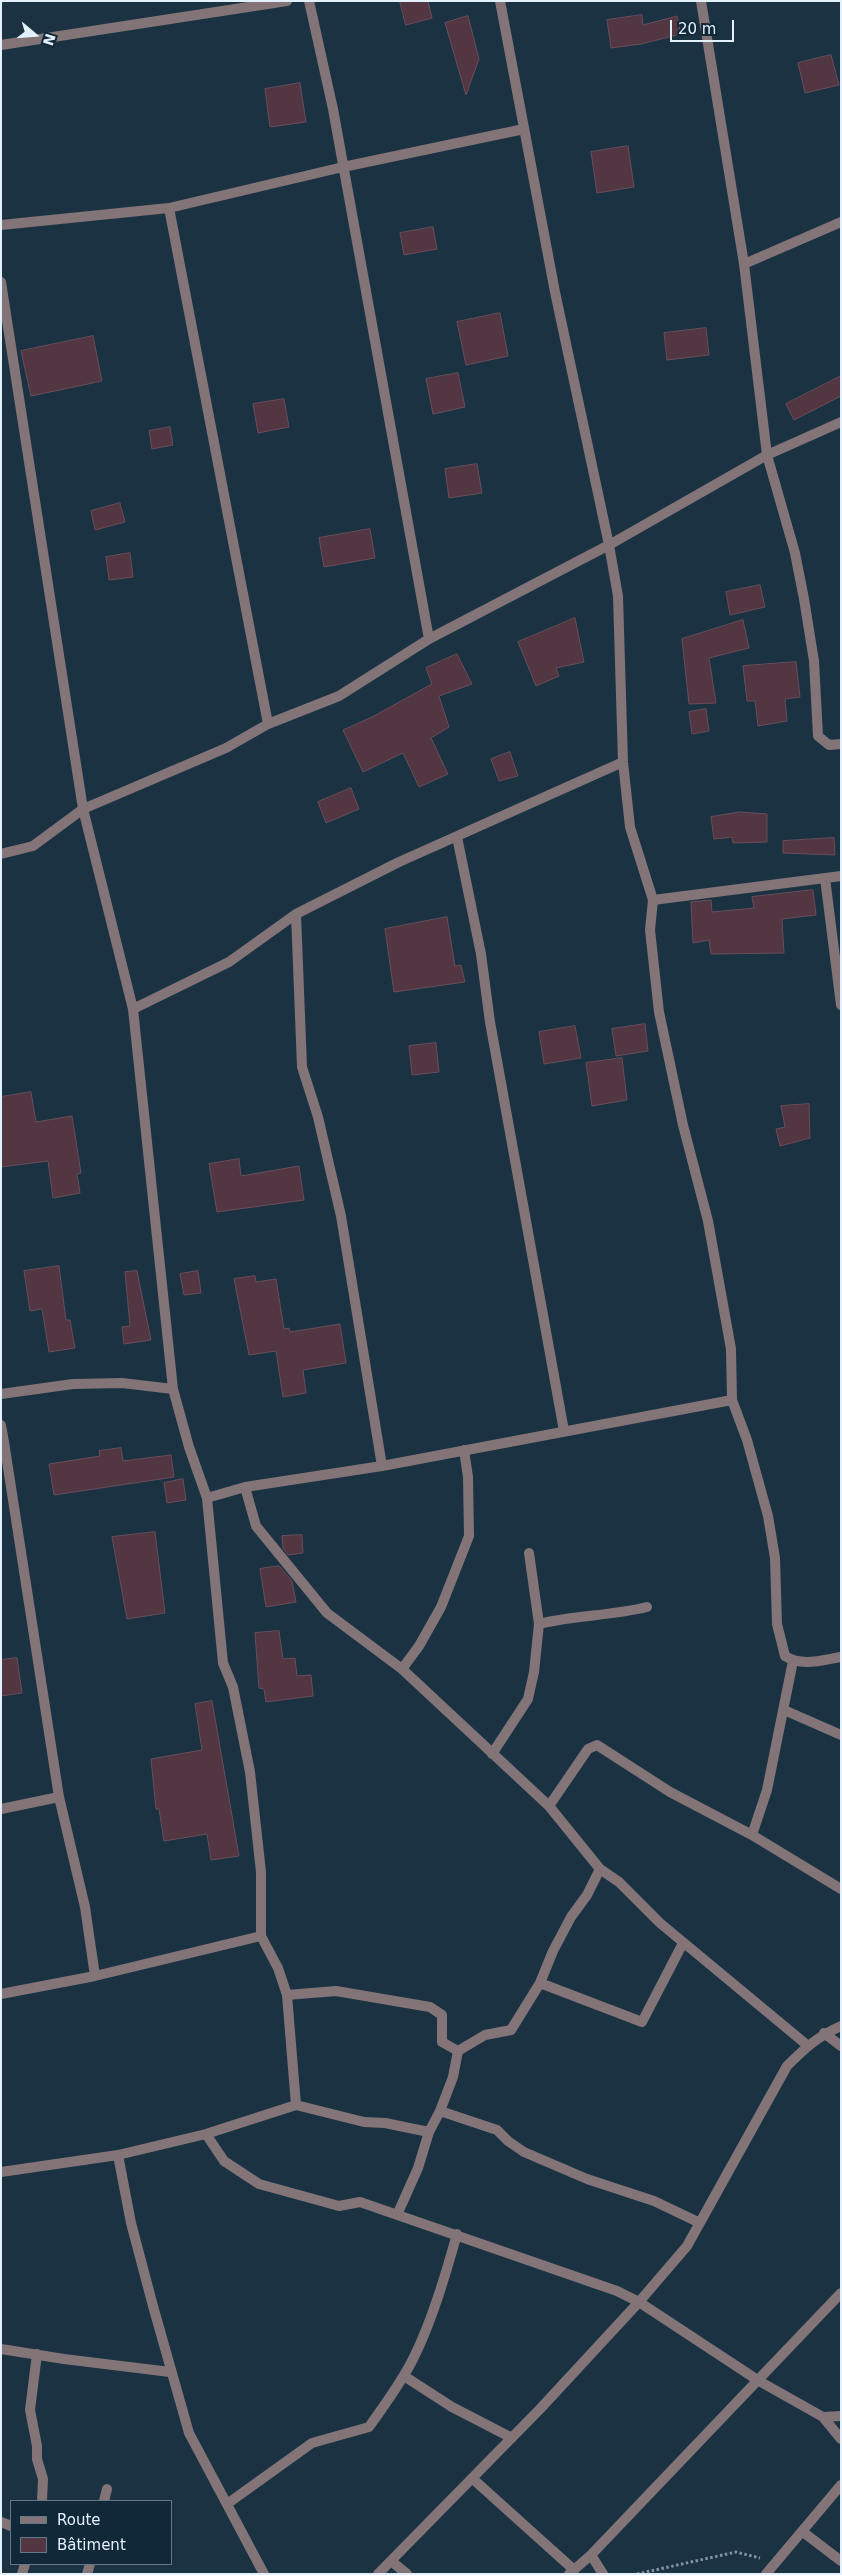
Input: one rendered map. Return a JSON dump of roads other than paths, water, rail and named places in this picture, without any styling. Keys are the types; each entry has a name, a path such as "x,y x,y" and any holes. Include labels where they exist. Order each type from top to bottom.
{"street":[{"path":"1,45 287,1"},
{"path":"309,1 333,109 429,638"},
{"path":"500,1 555,292 609,545 618,596 623,762 630,827 653,900 650,930 659,1012 683,1125 708,1221 731,1349 732,1400 748,1440 768,1516 775,1558 777,1624 785,1656 793,1661 804,1663 841,1657"},
{"path":"701,1 744,264 767,455 795,553 814,661 818,736 829,745 841,744"},
{"path":"1,225 168,208 343,167 524,129"},
{"path":"168,208 268,724"},
{"path":"744,264 841,222"},
{"path":"1,282 83,808 133,1010 173,1389 189,1447 207,1498 223,1663 233,1687 250,1772 261,1872 261,1936 278,1968 287,1995 296,2105"},
{"path":"1,854 33,846 83,808 226,748 268,724 339,696 429,638 609,545 767,455 841,422"},
{"path":"133,1010 229,962 296,914 399,862 623,762"},
{"path":"457,837 481,954 492,1030 564,1431"},
{"path":"653,900 841,876"},
{"path":"825,878 841,1005"},
{"path":"296,914 302,1067 318,1117 341,1216 382,1466"},
{"path":"1,1394 83,1384 122,1383 173,1389"},
{"path":"207,1498 245,1487 382,1466 732,1400"},
{"path":"1,1425 58,1797 85,1907 95,1976"},
{"path":"402,1669 419,1646 441,1607 466,1546 469,1526 468,1477 464,1450"},
{"path":"245,1487 256,1526 301,1584 328,1613 402,1669 549,1806 600,1869 619,1882 683,1943 807,2045"},
{"path":"492,1754 528,1698 540,1624 529,1553"},
{"path":"540,1624 565,1617 627,1612 647,1607"},
{"path":"752,1835 767,1790 793,1661"},
{"path":"784,1710 841,1735"},
{"path":"549,1806 588,1749 597,1746 670,1792 752,1835 841,1889"},
{"path":"1,1809 58,1797"},
{"path":"397,2215 418,2168 429,2132 440,2111 453,2076 458,2051 485,2035 511,2030 540,1983 571,1917 588,1895 600,1869"},
{"path":"1,1994 95,1976 261,1936"},
{"path":"540,1983 642,2022 683,1943"},
{"path":"287,1995 336,1991 430,2007 442,2015 442,2042 458,2051"},
{"path":"378,2574 512,2438 639,2302 687,2246 787,2066 807,2045 824,2033 841,2026"},
{"path":"824,2033 841,2046"},
{"path":"1,2172 118,2155 206,2134 296,2105 364,2122 385,2123 429,2132"},
{"path":"440,2111 497,2130 508,2141 524,2152 587,2179 654,2201 700,2223"},
{"path":"206,2134 224,2161 259,2184 339,2206 360,2202 457,2234 617,2291 639,2302 759,2381 823,2417 841,2439"},
{"path":"118,2155 131,2223 170,2372 189,2433 264,2574"},
{"path":"226,2504 312,2443 369,2427 404,2376 416,2354 448,2268 457,2234"},
{"path":"473,2479 571,2571 591,2555 841,2293"},
{"path":"1,2349 170,2372"},
{"path":"37,2354 30,2410 37,2446 36,2459 43,2479 42,2500"},
{"path":"404,2376 452,2407 512,2438"},
{"path":"823,2417 841,2416"},
{"path":"104,2500 107,2489"},
{"path":"766,2574 839,2490"},
{"path":"803,2532 841,2561"},
{"path":"591,2555 603,2574"},
{"path":"391,2561 407,2574"}]}
